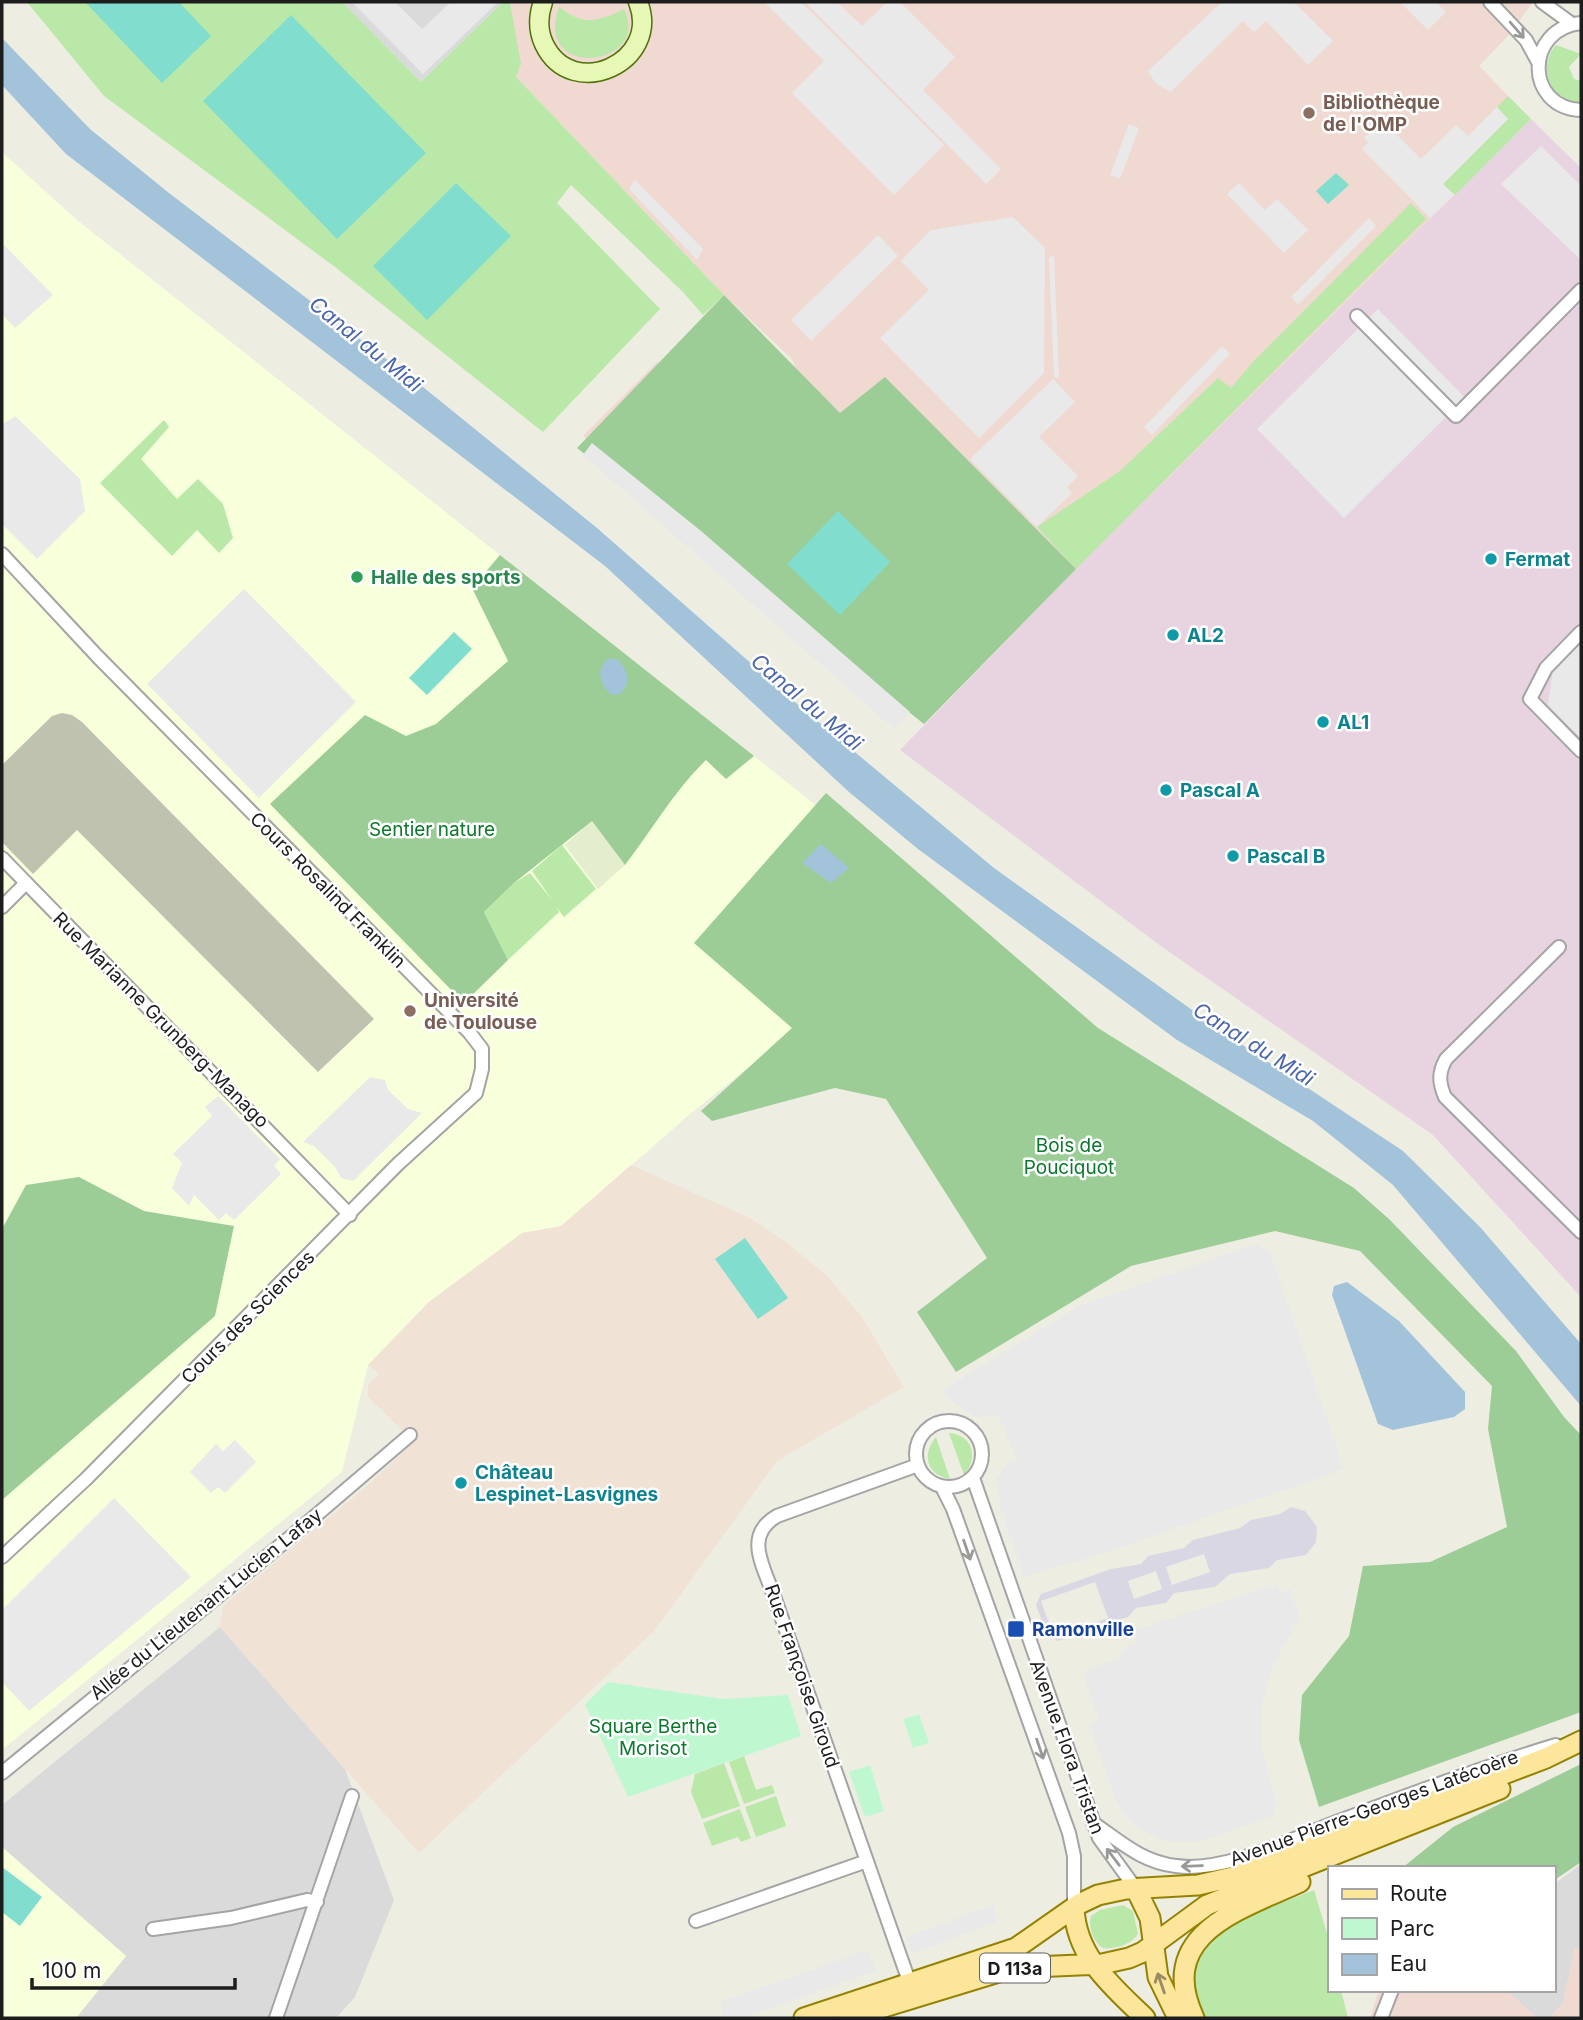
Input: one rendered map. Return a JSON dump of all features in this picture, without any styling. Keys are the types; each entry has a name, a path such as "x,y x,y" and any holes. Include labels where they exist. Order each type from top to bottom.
{"main road":[{"name":"Avenue Pierre-Georges Latécoère","path":"1136,1889 1190,1886 1233,1877 1581,1739"},
{"name":"Avenue Pierre-Georges Latécoère","path":"1153,1945 1207,1905 1492,1792 1581,1752"},
{"path":"1336,1866 1449,1816 1492,1792"},
{"path":"1194,2018 1185,1994 1183,1976 1186,1960 1199,1937 1231,1914 1328,1869"},
{"path":"1145,2018 1093,1965 1080,1942 1074,1908 1098,1895 1136,1889 1150,1917 1158,1977 1178,2018"},
{"name":"D 113a","path":"804,2018 1016,1948 1074,1908"},
{"path":"1093,1965 1120,1961 1153,1945"},
{"name":"D 113a","path":"848,2018 1012,1968 1093,1965"}],"street":[{"path":"543,2 539,29 547,49 561,65 587,74 612,69 629,56 640,37 640,3"},
{"path":"1490,2 1526,40 1538,62 1541,83 1547,93 1565,107 1581,110"},
{"path":"1542,2 1577,23"},
{"path":"1538,62 1541,51 1552,34 1577,23"},
{"path":"1357,316 1456,416 1581,290"},
{"name":"Cours Rosalind Franklin","path":"2,554 98,657 469,1032 482,1049 482,1069"},
{"path":"1581,632 1546,668 1530,699 1581,751"},
{"name":"Rue Marianne Grunberg-Manago","path":"2,858 350,1215"},
{"path":"2,907 26,883"},
{"path":"1559,947 1446,1059 1440,1070 1440,1085 1446,1097 1581,1232"},
{"name":"Cours des Sciences","path":"2,1557 86,1479 398,1164 476,1093 482,1069"},
{"path":"945,1421 960,1423 973,1431 982,1447 981,1464 973,1478 960,1486 942,1487 929,1481 918,1465 917,1445 929,1428 945,1421"},
{"name":"Allée du Lieutenant Lucien Lafay","path":"2,1773 293,1535 410,1435"},
{"name":"Rue Françoise Giroud","path":"911,1984 775,1599 757,1537 761,1527 777,1516 918,1465"},
{"name":"Avenue Flora Tristan","path":"973,1478 1099,1838 1136,1889"},
{"name":"Avenue Flora Tristan","path":"942,1487 953,1509 1069,1833 1074,1860 1074,1908"},
{"name":"Avenue Pierre-Georges Latécoère","path":"1093,1822 1131,1852 1149,1860 1186,1867 1210,1865 1261,1850 1475,1771 1581,1739"},
{"path":"276,2018 352,1796"},
{"path":"696,1921 867,1861"},
{"path":"153,1929 231,1918 307,1900 317,1902"},
{"path":"1381,2018 1391,1992"}],"shaded area":[{"path":"179,2 211,36 162,83 86,3"},
{"path":"342,2 503,2 421,82"},
{"path":"352,2 395,2 422,29 451,2 498,2 423,74"},
{"path":"510,2 1533,2 1507,37 1479,66 1531,119 1076,569 924,724 583,436 657,362 824,435 792,359 724,295 516,77 520,64"},
{"path":"764,2 801,2 944,145 894,195 792,93 824,61"},
{"path":"805,2 837,2 862,26 887,2 900,2 955,57 923,90 1001,169 986,184"},
{"path":"1222,2 1294,2 1333,41 1308,65 1266,21 1254,32 1243,21 1171,92 1156,84 1148,71"},
{"path":"1400,2 1436,2 1446,12 1428,30"},
{"path":"291,15 426,153 337,239 203,101"},
{"path":"1497,107 1508,119 1443,184 1454,195 1430,218 1362,149 1368,143 1364,138 1382,120 1421,159 1456,125 1468,136"},
{"path":"1531,119 1581,168 1581,1297 1433,1135 1158,944 900,750 1076,569"},
{"path":"1129,124 1139,128 1120,179 1110,175"},
{"path":"1541,146 1581,186 1581,260 1501,184"},
{"name":"Université de Toulouse","path":"2,152 77,220 947,909 690,1114 561,1227 522,1233 429,1302 368,1365 342,1472 2,1750"},
{"path":"1336,173 1349,185 1328,204 1316,191"},
{"path":"635,180 703,249 697,260 629,189"},
{"path":"456,183 511,236 427,320 373,266"},
{"path":"1239,183 1265,210 1277,199 1308,230 1284,253 1227,194"},
{"path":"1013,217 1045,248 1044,373 979,438 880,338 929,290 901,261 931,230"},
{"path":"1369,218 1376,226 1298,305 1291,297"},
{"path":"878,235 898,256 811,341 791,320"},
{"path":"2,243 53,295 15,328 2,314"},
{"path":"1054,255 1059,378 1054,377 1049,258"},
{"path":"1378,309 1465,398 1344,518 1257,429"},
{"path":"1222,346 1230,354 1152,435 1144,427"},
{"path":"1053,379 1075,402 1039,437 1078,476 1067,487 1072,493 1037,527 970,459"},
{"path":"15,416 80,479 85,511 37,559 2,524 2,425"},
{"path":"592,443 701,531 910,712 894,729 583,455"},
{"path":"838,511 890,562 840,615 787,564"},
{"path":"244,589 356,702 259,798 147,684"},
{"path":"454,632 472,649 427,695 409,678"},
{"path":"1581,642 1581,738 1548,705 1553,670"},
{"path":"62,713 72,715 82,722 374,1019 318,1072 77,830 33,874 2,842 2,765 52,716"},
{"path":"592,820 625,865 598,889 565,845"},
{"path":"370,1077 385,1080 388,1090 408,1109 422,1113 353,1181 341,1178 335,1167 314,1146 303,1142"},
{"path":"218,1096 280,1159 274,1166 281,1174 234,1220 226,1213 219,1220 194,1195 189,1206 172,1188 182,1163 173,1154 212,1116 205,1107"},
{"path":"631,1165 750,1218 786,1242 827,1276 862,1317 904,1387 777,1461 654,1631 419,1853 220,1627 223,1606 368,1485 414,1442 368,1397 368,1385 379,1373 368,1365 429,1302 522,1233 561,1226"},
{"path":"745,1238 788,1298 758,1319 715,1259"},
{"path":"1257,1244 1270,1252 1344,1469 1104,1553 1024,1577 998,1501 1001,1499 995,1479 1008,1463 1018,1459 997,1415 975,1417 951,1401 943,1390 1081,1305"},
{"path":"235,1440 256,1462 225,1493 218,1487 211,1493 190,1472 216,1444 223,1451"},
{"path":"114,1498 191,1577 29,1711 2,1682 2,1610"},
{"path":"1291,1507 1305,1511 1317,1527 1316,1542 1306,1555 1277,1560 1269,1568 1230,1574 1215,1587 1174,1593 1166,1603 1136,1608 1128,1617 1058,1641 1047,1635 1036,1605 1041,1594 1111,1569 1141,1564 1148,1556 1184,1548 1193,1540 1240,1528 1251,1520 1280,1514","holes":["1204,1554 1210,1572 1172,1585 1166,1567","1156,1571 1162,1589 1134,1599 1128,1581","1095,1582 1108,1618 1054,1637 1041,1601"]},
{"path":"1277,1584 1281,1593 1290,1589 1301,1622 1292,1626 1293,1631 1272,1666 1262,1704 1262,1751 1277,1804 1273,1806 1276,1814 1200,1842 1163,1841 1139,1828 1125,1816 1114,1796 1089,1725 1099,1720 1082,1672 1121,1657 1126,1647 1138,1642 1134,1630"},
{"path":"220,1627 345,1769 394,1900 355,1997 336,2018 76,2018 126,1956 2,1847 2,1805"},
{"path":"2,1847 126,1956 76,2018 2,2018"},
{"path":"1581,1864 1581,1949 1575,1948 1563,2003 1550,2018 1537,2018 1508,1992 1555,1992 1555,1884"},
{"path":"2,1867 42,1897 20,1926 2,1912"},
{"path":"993,1905 998,1922 912,1953 906,1937"},
{"path":"1575,1948 1581,1949 1581,2018 1550,2018 1563,2003"},
{"path":"868,1950 876,1971 741,2018 725,2018 720,2002"},
{"path":"1378,1992 1508,1992 1537,2018 1370,2018"}],"green space":[{"path":"27,2 342,2 421,82 503,2 510,2 521,64 516,77 724,295 703,315 683,292 571,185 557,203 660,309 543,432 335,267 104,96"},
{"path":"559,6 575,17 591,20 607,17 624,9 628,29 622,44 609,54 592,58 575,56 562,47 555,30"},
{"path":"1556,45 1581,54 1569,67 1574,79 1581,81 1581,103 1570,102 1562,97 1550,83 1547,63"},
{"path":"1508,96 1531,119 1455,195 1443,184 1508,119 1497,107"},
{"path":"1411,203 1426,219 1076,569 1037,527 1120,471 1218,378 1231,388 1252,363"},
{"path":"724,295 840,413 885,377 1076,569 924,724 577,448"},
{"path":"164,420 169,427 141,459 177,499 198,479 223,504 233,538 219,553 197,530 172,556 100,483"},
{"name":"Sentier nature","path":"500,555 754,756 726,779 706,760 673,798 625,865 592,821 514,883 484,912 508,960 464,1003 270,804 365,715 406,736 436,724 508,661 472,588"},
{"name":"Bois de Pouciquot","path":"826,793 1098,1028 1354,1188 1390,1220 1516,1351 1564,1417 1581,1435 1581,1712 1319,1807 1299,1740 1302,1695 1349,1636 1363,1566 1430,1562 1507,1527 1488,1429 1492,1386 1360,1251 1275,1231 1131,1266 956,1372 917,1312 987,1258 886,1099 835,1088 712,1121 701,1111 792,1028 694,943"},
{"path":"562,845 596,889 564,917 556,907 559,912 508,960 484,912 514,883 530,873 552,900 532,871"},
{"path":"79,1177 144,1211 234,1226 215,1316 2,1500 2,1229 26,1185"},
{"path":"949,1433 964,1438 971,1448 971,1462 964,1475"},
{"path":"936,1437 950,1479 936,1473 929,1463 929,1451"},
{"name":"Square Berthe Morisot","path":"608,1682 723,1699 788,1695 801,1736 628,1797 585,1704"},
{"path":"919,1714 929,1743 913,1748 903,1719"},
{"path":"744,1756 756,1790 772,1785 775,1793 744,1804 729,1762"},
{"path":"724,1763 740,1806 702,1819 691,1792 695,1774"},
{"path":"1581,1764 1581,1862 1555,1880 1555,1866 1404,1866 1453,1827"},
{"path":"870,1765 884,1811 865,1817 849,1772"},
{"path":"776,1796 786,1826 756,1837 745,1807"},
{"path":"740,1809 751,1838 741,1842 738,1837 712,1846 703,1823"},
{"path":"1314,1890 1328,1937 1328,1992 1342,1992 1348,2018 1203,2018 1193,1986 1195,1966 1204,1950 1218,1935 1257,1913"},
{"path":"1123,1905 1133,1911 1138,1934 1132,1941 1122,1945 1103,1948 1092,1934 1091,1916 1100,1910"}],"water":[{"name":"Canal du Midi","path":"2,38 90,129 169,193 423,387 597,528 802,708 994,868 1220,1030 1403,1151 1480,1227 1581,1344 1581,1406 1393,1185 1313,1121 1177,1040 918,849 849,792 605,566 66,154 2,85"},
{"path":"608,659 616,659 626,671 626,685 620,694 612,695 602,683 601,668"},
{"path":"821,844 849,868 831,883 802,863"},
{"path":"1347,1282 1399,1321 1465,1392 1465,1409 1454,1417 1393,1430 1378,1424 1332,1295 1334,1286"}],"place":[{"name":"Bibliothèque de l'OMP","path":"1309,113"},
{"name":"Fermat","path":"1491,559"},
{"name":"Halle des sports","path":"357,577"},
{"name":"AL2","path":"1173,635"},
{"name":"AL1","path":"1323,722"},
{"name":"Pascal A","path":"1166,790"},
{"name":"Pascal B","path":"1233,856"},
{"name":"Université de Toulouse","path":"410,1011"},
{"name":"Château Lespinet-Lasvignes","path":"461,1483"},
{"name":"Ramonville","path":"1016,1629"}]}
